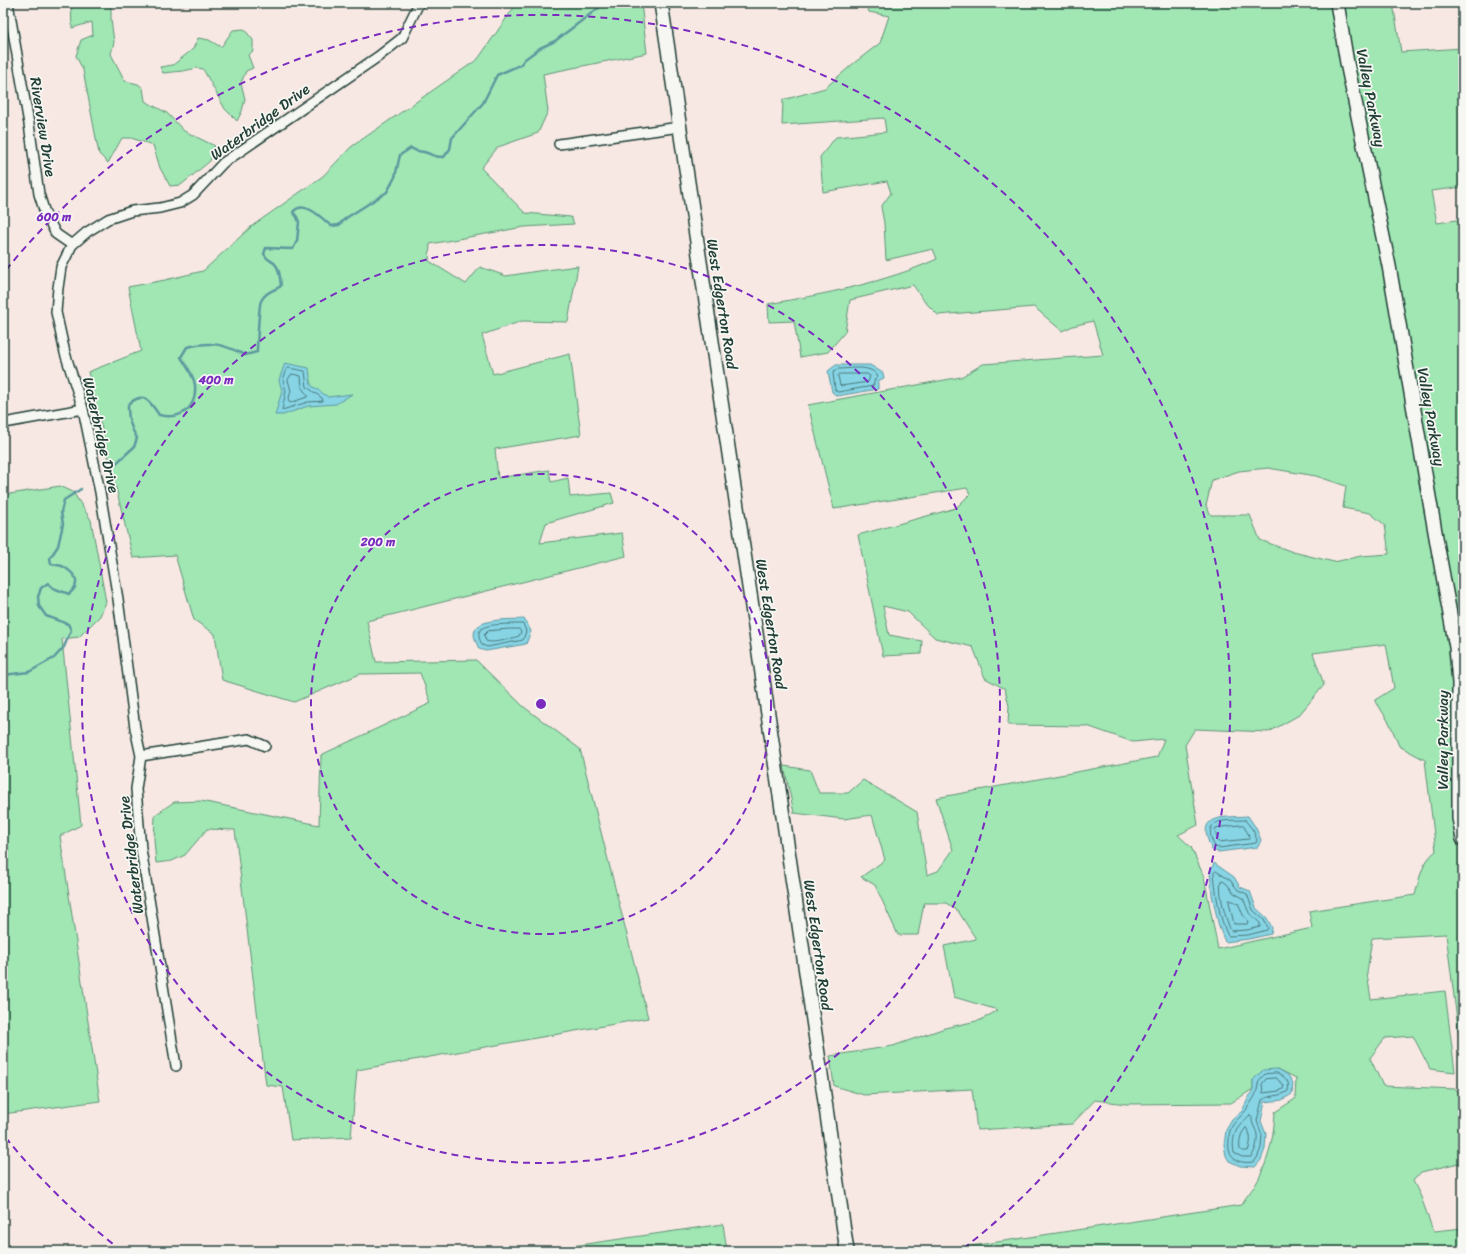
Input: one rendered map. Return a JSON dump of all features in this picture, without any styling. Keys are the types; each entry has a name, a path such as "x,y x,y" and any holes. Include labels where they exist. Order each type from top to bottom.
{"street":[{"name":"Riverview Drive","path":"8,3 39,194 45,214 56,234 72,245"},
{"name":"Waterbridge Drive","path":"176,1066 141,849 136,789 140,756 118,599 102,500 83,409 65,353 56,312 61,267 72,245 87,232 108,219 132,211 160,208 180,203 193,195 223,163 379,56 402,38 418,3"},
{"name":"West Edgerton Road","path":"661,3 759,652 847,1251"},
{"name":"Valley Parkway","path":"1337,3 1347,63 1389,266 1436,543 1455,640 1459,683 1459,818 1463,839"},
{"path":"559,144 680,127"},
{"path":"4,423 83,409"},
{"path":"140,756 249,739 265,746"}],"green space":[{"path":"71,3 111,3 111,19 114,42 111,54 125,81 138,84 143,88 145,101 167,113 184,131 215,146 210,161 181,185 170,186 160,168 153,145 131,138 122,138 108,163 99,154 83,70 76,56 81,40 93,35 92,22 72,28"},
{"path":"517,3 641,3 647,53 543,74 548,111 538,133 498,147 481,168 525,213 571,217 574,224 524,227 430,244 429,261 466,284 480,267 506,276 578,266 568,322 522,321 482,335 493,374 570,354 581,435 495,449 498,478 549,470 551,482 568,478 570,497 611,493 614,503 546,523 540,543 622,533 626,556 367,621 376,662 476,660 524,707 580,749 648,1018 357,1070 351,1137 291,1140 283,1087 266,1085 235,830 207,829 185,855 172,861 156,863 154,840 155,815 174,802 201,801 319,825 321,755 431,703 420,673 360,674 294,702 222,680 215,634 194,620 175,555 133,558 88,372 141,351 128,287 203,271 252,226 323,176 351,147 478,59"},
{"path":"865,3 1393,3 1401,52 1463,48 1463,187 1431,191 1437,223 1463,219 1463,1067 1446,934 1372,938 1367,973 1371,999 1445,991 1455,1072 1430,1069 1413,1036 1385,1038 1370,1058 1383,1086 1456,1089 1463,1099 1463,1162 1421,1172 1413,1181 1421,1197 1432,1228 1435,1231 1463,1228 1463,1251 938,1251 1241,1205 1258,1180 1266,1161 1274,1128 1275,1112 1295,1099 1296,1078 1278,1069 1253,1080 1253,1089 1231,1103 1126,1104 1095,1100 1072,1124 977,1130 972,1089 864,1095 834,1086 830,1056 893,1046 945,1028 981,1020 998,1010 954,997 944,946 976,939 958,911 946,903 924,903 918,935 898,935 875,885 861,877 885,860 872,815 844,819 794,813 784,766 810,770 819,793 848,793 863,780 917,812 927,875 938,871 953,850 936,798 1157,757 1164,739 1133,742 1087,726 1008,725 1009,706 1005,689 985,678 973,647 935,638 908,612 883,606 889,635 922,641 921,654 883,656 858,535 956,508 970,494 967,488 834,509 808,405 961,377 983,364 1103,355 1093,321 1073,326 1062,331 1034,307 938,315 925,302 913,285 850,300 845,332 828,352 800,357 794,321 769,322 768,304 854,287 896,275 937,259 933,249 886,260 884,223 881,207 891,193 887,181 823,192 820,157 836,137 886,132 884,118 782,125 783,100 825,88 880,43 889,16 869,12","holes":["1268,468 1316,476 1346,486 1343,508 1370,513 1385,525 1389,554 1361,556 1334,562 1293,552 1260,540 1250,515 1211,515 1206,506 1212,480 1239,471","1386,644 1394,688 1375,700 1390,724 1399,746 1425,760 1436,851 1424,865 1415,895 1309,911 1312,928 1218,949 1204,877 1191,847 1178,835 1198,825 1185,745 1195,729 1269,732 1299,715 1324,685 1313,653"]},
{"path":"244,29 253,40 253,51 248,55 253,68 246,71 241,83 245,99 242,111 237,121 225,109 203,69 197,68 163,73 160,67 173,65 193,49 198,38 209,40 221,47 233,30"},
{"path":"60,486 73,492 91,520 106,602 100,616 79,637 62,639 81,825 60,836 100,1101 3,1114 3,495"},
{"path":"723,1224 727,1251 538,1251"}],"water":[{"path":"285,363 309,368 311,385 328,397 352,394 336,404 308,406 283,415 275,415 282,391 279,380"},
{"path":"836,365 870,365 883,373 884,378 878,381 878,389 837,396 832,392 828,371"},
{"path":"524,619 531,631 526,644 486,651 479,649 474,634 476,629 481,625 495,620"},
{"path":"1248,816 1256,828 1261,840 1258,847 1218,852 1212,850 1207,838 1206,829 1208,824 1213,820 1220,818"},
{"path":"1214,863 1234,877 1240,887 1250,891 1256,908 1267,918 1272,928 1271,934 1225,942 1219,927 1212,895 1210,872"},
{"path":"1278,1069 1288,1075 1293,1083 1292,1094 1282,1100 1265,1102 1261,1121 1266,1134 1265,1149 1261,1160 1255,1167 1240,1166 1229,1161 1226,1156 1224,1145 1226,1130 1232,1120 1242,1111 1253,1089 1253,1080 1263,1070"}],"waterway":[{"path":"113,466 134,447 137,438 131,426 128,414 128,405 133,401 138,398 146,399 159,415 167,416 181,414 190,406 195,393 195,385 191,374 181,357 187,347 211,344 224,346 245,355 257,352 261,301 267,294 281,286 276,265 264,254 266,248 293,249 297,241 299,222 293,212 297,209 307,209 313,211 331,226 339,225 346,218 387,192 395,177 400,155 411,148 416,151 444,157 450,149 452,138 483,103 497,75 520,65 525,59 540,48 555,41 605,3"},
{"path":"3,675 29,672 54,658 64,647 71,630 68,624 46,616 39,606 38,597 41,588 48,583 53,588 69,594 75,587 76,580 72,573 63,566 51,564 50,558 58,546 63,524 61,512 64,500 81,489"}]}
